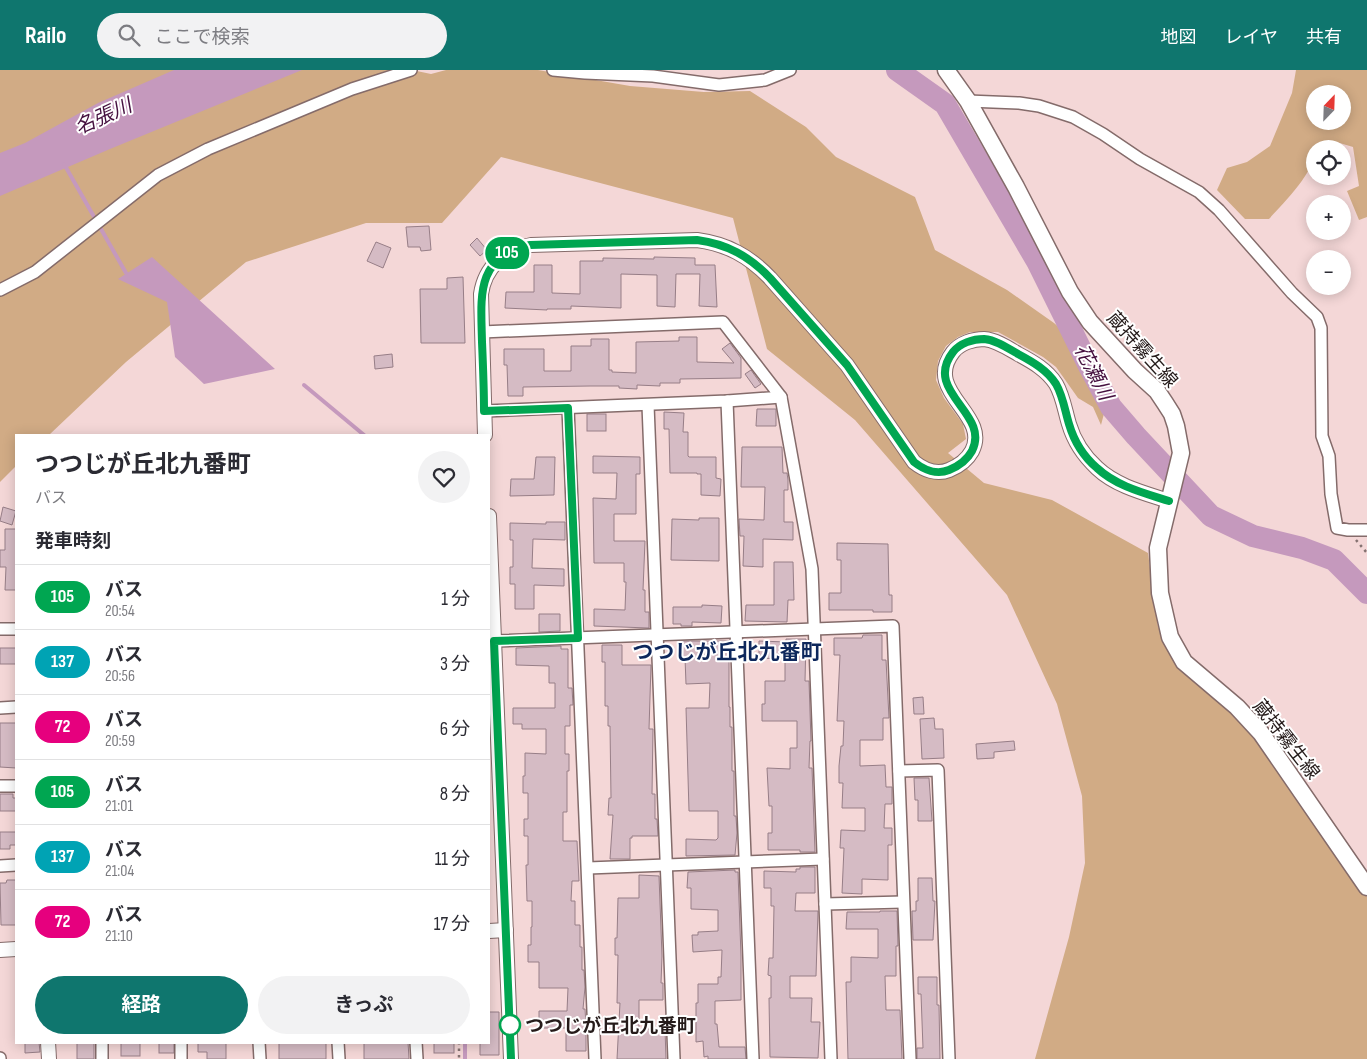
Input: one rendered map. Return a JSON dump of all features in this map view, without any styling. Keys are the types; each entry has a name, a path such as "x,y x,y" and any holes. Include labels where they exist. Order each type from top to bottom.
{"main road":[{"name":"蔵持霧生線","path":"946,70 968,101 1016,187 1070,292 1090,322 1135,372 1157,391 1172,414 1181,453 1158,548 1160,593 1170,637 1184,662 1237,707 1261,733 1367,887"}],"street":[{"path":"0,290 34,272 158,175 208,149 352,89 411,70"},
{"path":"553,70 653,76 719,85 765,80 790,70"},
{"path":"968,101 1019,103 1039,106 1073,117 1160,171 1199,192 1219,210 1292,293 1317,317 1321,328 1322,436 1329,456 1331,494 1337,528 1367,530"},
{"path":"485,434 481,294 486,275 499,259 518,248 530,245 697,240 733,250 745,256 770,278 847,365 908,454 923,469 934,472 946,472 955,468 971,453 975,444 975,429 948,388 945,377 947,364 953,352 967,342 977,339 989,340 1040,366 1048,374 1061,396 1076,442 1096,468 1109,478 1123,485 1169,501"},
{"path":"482,332 723,322 781,397 812,569 831,1059"},
{"path":"484,411 781,397"},
{"path":"727,401 753,1059"},
{"path":"648,404 674,1059"},
{"path":"568,408 595,1059"},
{"path":"490,582 511,1059"},
{"path":"494,641 893,626 910,1059"},
{"path":"0,629 15,629"},
{"path":"0,708 15,707"},
{"path":"899,772 938,770 949,1059"},
{"path":"0,786 15,786"},
{"path":"588,868 823,859"},
{"path":"0,866 15,865"},
{"path":"825,904 903,902"},
{"path":"490,930 506,930"},
{"path":"0,950 15,949"},
{"path":"48,1044 49,1059"},
{"path":"102,1044 102,1059"},
{"path":"181,1044 181,1059"},
{"path":"259,1044 260,1059"},
{"path":"338,1044 339,1059"},
{"path":"416,1044 417,1059"}],"path":[{"path":"459,1044 459,1059"}],"shaded area":[{"path":"0,70 412,70 431,74 446,70 538,70 630,86 704,92 750,91 806,127 836,157 915,197 935,250 1007,290 1054,323 1071,338 1082,355 1106,406 1101,425 1093,407 1078,398 1056,367 1043,357 998,332 970,332 958,337 946,346 938,361 936,380 944,398 963,424 966,439 948,453 984,483 1052,500 1148,553 1158,627 1183,667 1258,736 1367,897 1367,1059 1035,1059 1069,937 1085,863 1082,796 1057,704 1007,595 855,420 767,349 733,218 501,157 442,223 366,223 246,262 126,362 50,434 15,434 15,467 0,482"},
{"path":"1296,70 1367,70 1367,217 1359,220 1351,201 1351,195 1349,195 1347,191 1359,186 1351,140 1306,140 1306,174 1298,187 1269,219 1245,219 1217,190 1227,168 1247,162 1270,146 1292,93"}],"water":[{"name":"名張川","path":"174,70 302,70 0,196 0,153 25,143 98,103"},
{"path":"152,257 275,369 204,384 175,357 167,302 118,279"}],"building":[{"path":"429,226 431,250 421,251 420,247 408,247 406,227"},
{"path":"477,238 487,250 480,256 470,245"},
{"path":"376,242 391,248 383,268 367,261"},
{"path":"654,257 695,258 695,265 715,265 717,307 699,306 700,274 676,274 675,307 657,306 657,275 621,274 621,308 571,306 571,309 547,310 505,308 506,292 534,292 534,265 552,265 552,293 580,294 580,261 603,261 603,258 654,259"},
{"path":"463,277 465,343 421,343 420,289 447,289 447,278"},
{"path":"679,337 697,337 697,362 734,363 722,349 730,343 741,358 741,378 680,379 680,383 660,383 660,386 637,385 637,389 619,388 619,386 523,387 523,396 508,396 507,365 504,365 504,349 544,349 544,371 571,371 571,346 591,346 591,339 609,339 609,370 612,370 612,372 636,373 636,342 679,341"},
{"path":"392,354 393,367 375,369 374,356"},
{"path":"751,370 761,384 755,388 745,374"},
{"path":"757,409 776,409 776,426 756,426"},
{"path":"664,412 684,413 683,432 688,432 689,457 716,457 716,478 721,479 720,496 701,495 701,474 670,473 669,429 664,429"},
{"path":"587,414 606,414 606,431 587,431"},
{"path":"742,447 782,447 783,473 787,473 788,490 784,490 784,522 793,522 793,540 763,539 763,567 743,566 744,536 740,536 739,519 764,520 765,487 741,487"},
{"path":"593,456 640,457 640,474 636,474 636,514 614,514 614,541 645,541 643,590 645,590 645,612 649,612 649,628 594,626 594,609 625,610 626,582 624,582 624,563 594,563 593,498 616,499 617,473 593,473"},
{"path":"536,457 555,457 554,495 510,496 511,479 534,479"},
{"path":"3,507 15,511 12,525 0,521"},
{"path":"699,518 719,518 719,561 671,560 672,519 699,520"},
{"path":"546,522 565,522 565,540 533,539 532,568 564,569 564,586 534,585 534,609 515,609 515,584 510,584 510,567 513,567 513,540 510,540 510,523 546,524"},
{"path":"5,529 15,529 15,590 5,590 6,567 0,567 0,550 5,550"},
{"path":"837,543 888,544 889,595 892,595 892,612 829,610 829,593 841,593 841,560 837,560"},
{"path":"774,562 793,562 794,600 788,600 787,622 745,621 746,605 774,605"},
{"path":"702,605 722,606 721,623 692,622 692,626 673,624 673,607 702,607"},
{"path":"539,614 560,614 560,631 539,632"},
{"path":"863,635 882,635 882,660 886,660 889,718 883,718 883,740 860,740 860,766 885,765 886,787 892,787 892,804 885,804 884,828 892,828 892,845 888,845 888,880 862,879 862,894 842,893 844,848 840,848 841,830 865,831 865,808 842,808 843,783 839,783 839,766 841,746 843,746 844,721 837,721 840,655 834,655 834,638 862,638"},
{"path":"786,639 806,639 805,681 809,681 811,741 809,768 812,768 815,852 768,850 768,833 772,833 772,806 769,806 767,768 790,769 790,748 797,748 797,721 762,721 762,704 765,704 765,681 785,681 785,659 759,658 759,641 786,642"},
{"path":"681,641 729,641 729,707 730,727 732,727 734,816 736,816 737,833 735,855 686,856 686,839 716,840 718,838 718,811 689,811 686,708 709,708 710,683 686,684 685,658 681,658"},
{"path":"602,645 622,645 622,665 651,665 649,729 653,729 652,794 655,794 655,819 657,819 658,836 632,836 630,838 630,859 610,859 613,815 608,815 609,798 611,798 610,726 608,726 608,706 605,706 605,662 602,662"},
{"path":"561,646 561,649 568,649 568,688 572,688 573,705 570,705 570,726 565,726 565,754 569,754 569,771 567,771 567,812 563,812 563,841 577,841 579,881 572,881 571,901 575,901 575,925 580,925 580,947 582,947 582,970 584,970 585,987 583,1009 585,1009 586,1051 566,1051 566,1028 539,1028 539,1011 567,1011 568,988 539,988 539,962 528,962 528,945 531,945 532,901 527,901 526,865 528,865 528,836 524,836 524,819 528,819 528,793 523,793 523,776 525,776 525,753 546,754 546,729 522,729 522,724 513,724 513,708 555,708 555,683 549,683 549,666 516,665 516,648"},
{"path":"0,648 15,648 15,664 0,664"},
{"path":"923,697 924,714 914,714 913,698"},
{"path":"934,718 935,729 943,729 944,758 922,759 920,719"},
{"path":"0,723 15,723 15,768 0,767"},
{"path":"1014,741 1015,750 994,752 994,758 977,759 976,744"},
{"path":"914,778 929,778 932,821 918,821 918,800 915,800"},
{"path":"0,794 13,794 13,798 15,798 15,811 0,811"},
{"path":"0,832 15,832 15,845 10,845 10,849 0,849"},
{"path":"800,867 815,867 815,893 796,893 795,911 818,911 816,976 790,976 790,998 812,998 811,1022 820,1022 818,1058 770,1057 769,998 771,998 771,976 768,975 769,958 773,958 774,906 771,906 771,888 764,888 764,871 796,872 796,869 800,869"},
{"path":"735,870 735,872 738,872 741,1000 715,1001 715,1024 717,1024 719,1047 745,1047 746,1059 708,1059 708,1056 704,1057 703,1041 696,1042 698,984 718,984 718,977 721,977 722,950 693,952 692,935 698,935 698,932 718,931 718,910 691,909 691,888 687,888 688,872"},
{"path":"639,875 659,876 663,1000 639,1000 639,1029 665,1029 666,1059 617,1059 620,1003 617,1003 618,955 615,955 615,938 617,938 618,898 639,898"},
{"path":"918,878 932,878 933,901 935,901 933,940 913,940 912,911 916,911 916,901 918,901"},
{"path":"7,880 15,880 15,925 1,925 0,883 6,883"},
{"path":"897,911 898,946 896,946 896,976 885,976 886,1010 900,1010 902,1059 848,1059 846,982 851,982 851,957 878,958 878,929 846,929 847,912"},
{"path":"918,977 937,977 940,1059 917,1059 917,1048 923,1048 921,994 918,994"},
{"path":"490,1012 499,1012 499,1055 480,1055 480,1044 490,1044"},
{"path":"25,1044 39,1044 40,1052 25,1053"},
{"path":"77,1044 94,1044 94,1059 77,1059"},
{"path":"121,1044 140,1044 140,1056 121,1056"},
{"path":"159,1044 174,1044 174,1053 159,1053"},
{"path":"198,1044 226,1044 226,1059 207,1059 207,1052 198,1052"},
{"path":"279,1044 326,1044 326,1059 279,1059"},
{"path":"364,1044 408,1044 409,1059 364,1059"},
{"path":"434,1044 454,1044 454,1053 434,1053"}],"waterway":[{"name":"花瀬川","path":"897,70 945,104 1038,263 1111,407 1136,436 1211,516 1253,536 1302,548 1334,560 1367,593"},
{"path":"64,164 126,273"},
{"path":"304,385 363,434"},
{"path":"465,1044 465,1059"}],"bus line":[{"name":"105","path":"511,1059 494,641 578,638 568,408 484,411 481,294 486,275 499,259 518,248 530,245 697,240 722,245 733,250 745,256 770,278 847,365 914,462 923,469 934,472 946,472 965,460 971,453 976,438 972,422 948,388 945,377 947,364 958,347 977,339 989,340 1040,366 1048,374 1061,396 1076,442 1096,468 1109,478 1123,485 1169,501"}],"place":[{"name":"つつじが丘北九番町","path":"510,1025"}],"district":[{"name":"つつじが丘北九番町","path":"727,652"}]}
